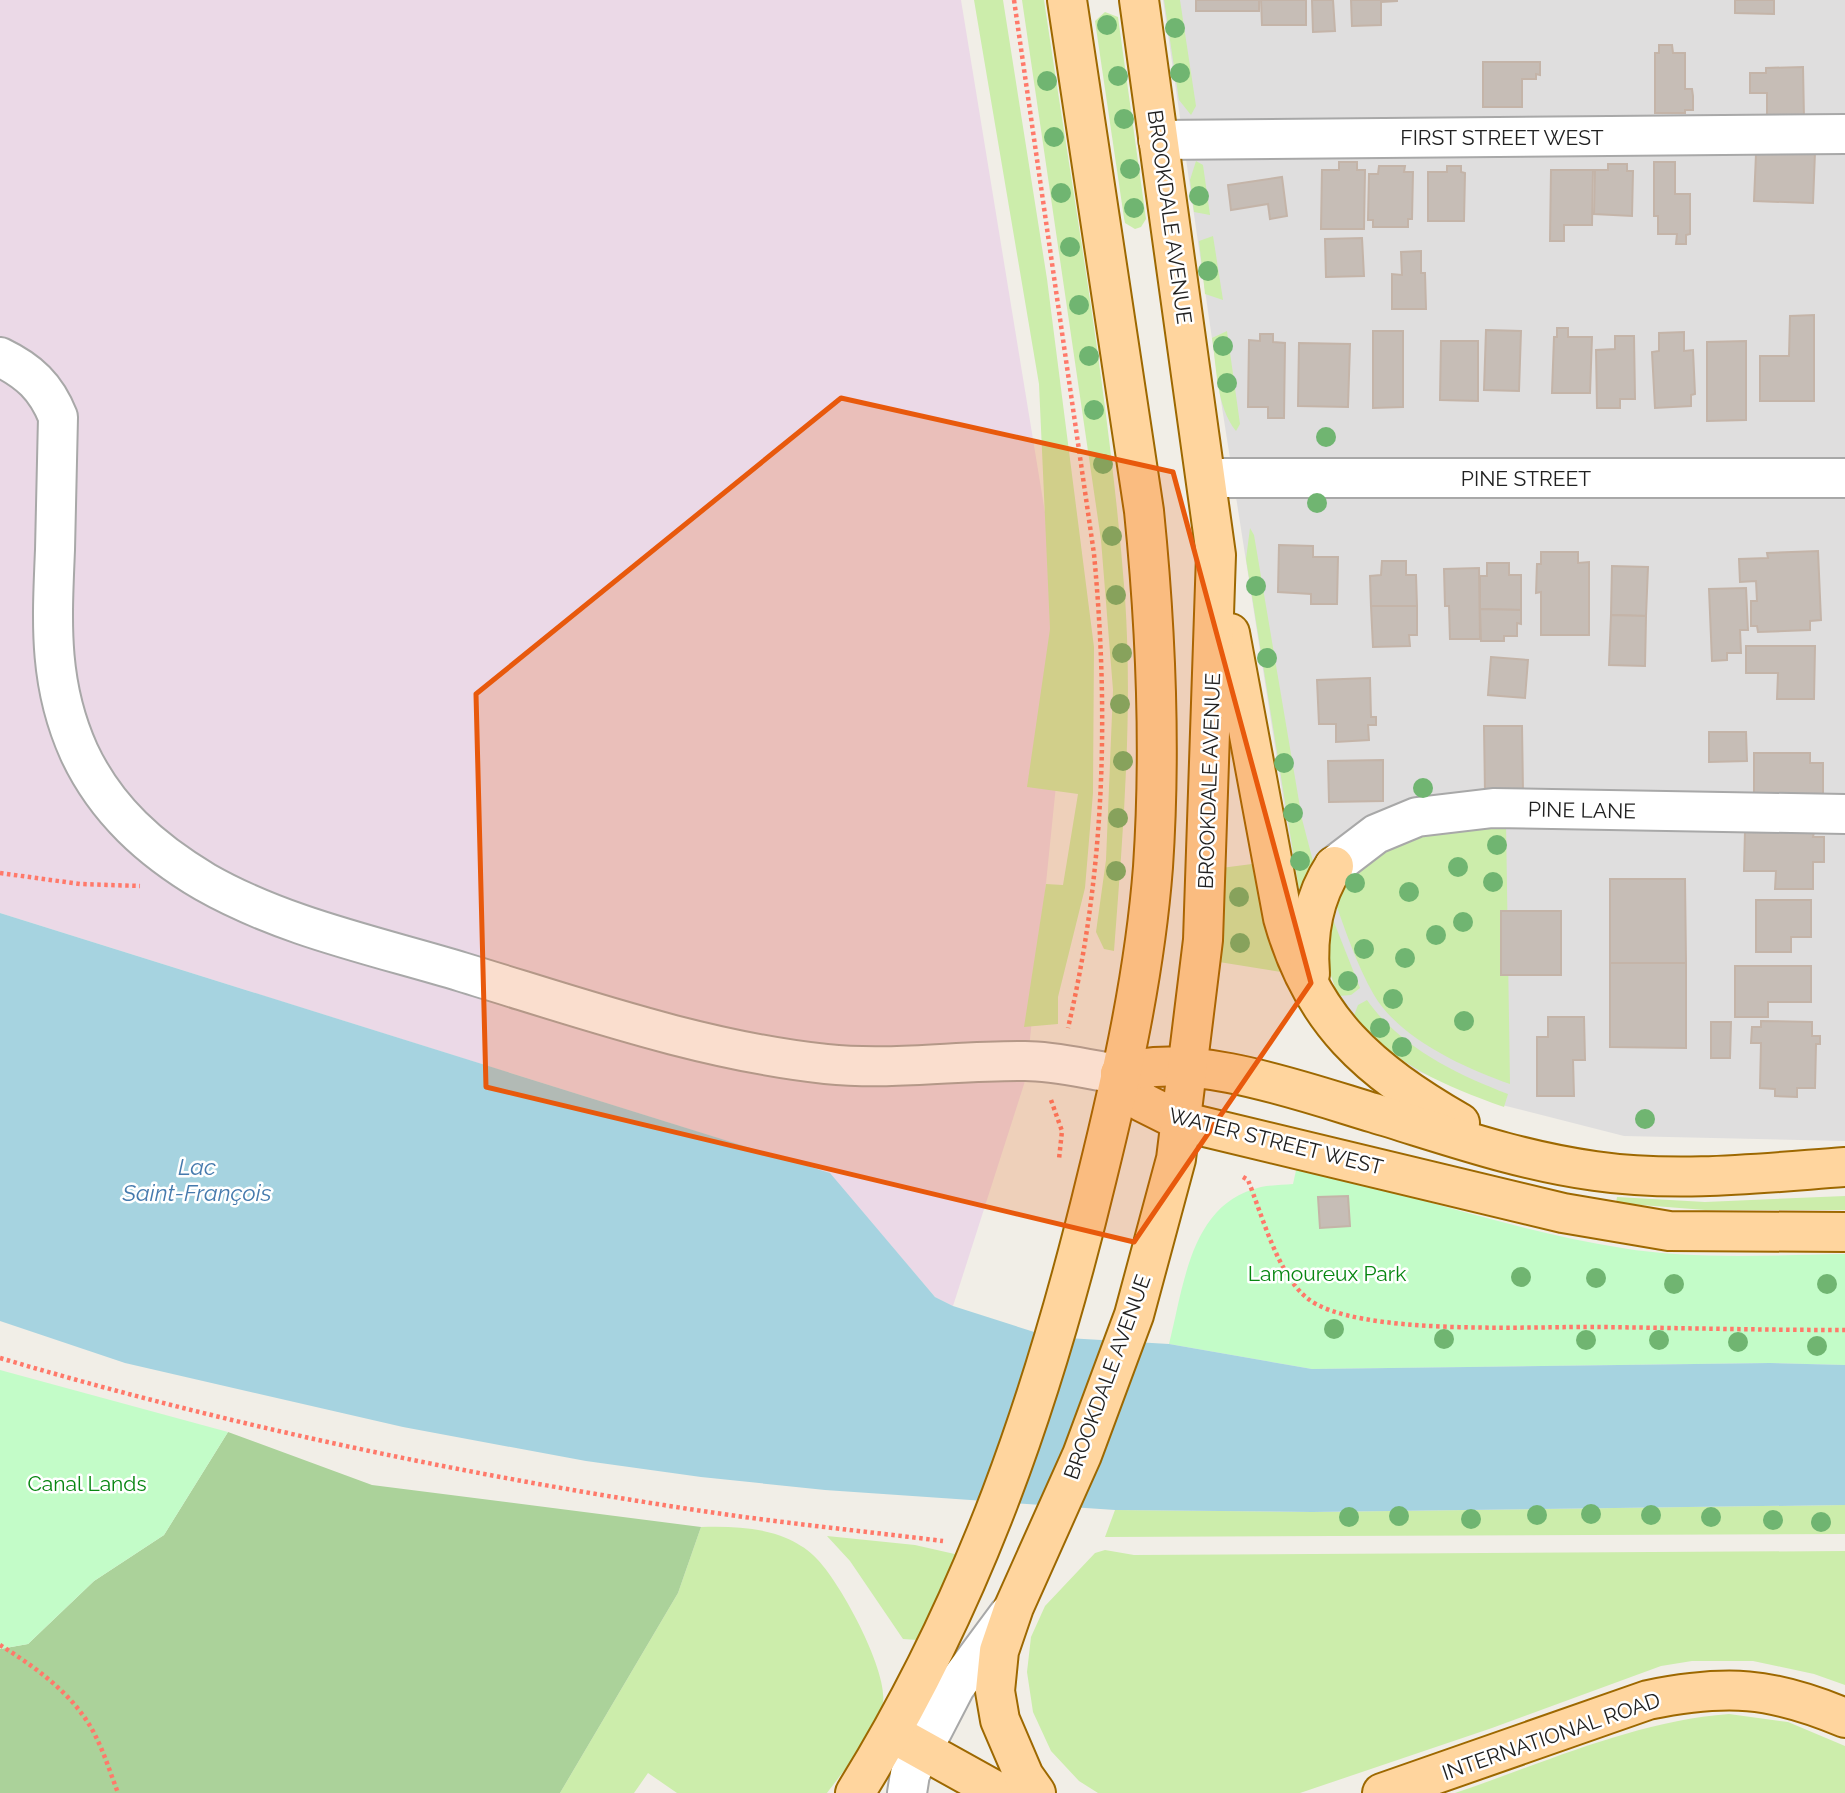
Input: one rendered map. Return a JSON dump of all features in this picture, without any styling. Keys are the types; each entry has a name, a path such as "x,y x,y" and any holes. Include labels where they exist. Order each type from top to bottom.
{"main road":[{"path":"855,1793 907,1741 967,1540 1019,1452 1066,1306 1106,1140 1141,965 1153,871 1158,735 1156,655 1143,511 1067,0"},
{"name":"BROOKDALE AVENUE","path":"1014,1607 1082,1455 1134,1315 1176,1159 1203,940 1216,555 1139,0"},
{"path":"1216,555 1283,918 1294,958 1311,993 1347,1040 1409,1094 1514,1154"},
{"path":"1311,993 1308,947 1313,919 1323,884 1334,866"},
{"path":"1120,1074 1147,1066 1186,1067 1285,1086 1514,1154 1587,1170 1632,1174 1717,1175 1845,1167"},
{"name":"WATER STREET WEST","path":"1120,1074 1142,1102 1180,1121 1563,1213 1669,1231 1845,1233"},
{"path":"1014,1607 999,1651 995,1690 1008,1742 1024,1776 1037,1793"},
{"name":"INTERNATIONAL ROAD","path":"1382,1793 1648,1700 1687,1692 1733,1689 1777,1693 1845,1718"},
{"path":"907,1741 1000,1793"}],"street":[{"name":"FIRST STREET WEST","path":"1158,140 1845,134"},
{"path":"0,357 23,368 48,393 58,417 51,645 58,690 68,724 80,753 112,808 172,860 206,882 274,916 615,1018 754,1053 864,1067 1028,1061 1120,1074"},
{"name":"PINE STREET","path":"1207,478 1845,478"},
{"name":"PINE LANE","path":"1334,866 1376,834 1417,817 1493,808 1845,814"},
{"path":"907,1793 910,1774 907,1741 954,1687 1014,1607"}],"path":[{"path":"1014,0 1094,554 1102,638 1104,722 1095,865 1082,958 1060,1066 1050,1099 1062,1131 1058,1172"},
{"path":"0,873 43,880 147,888"},
{"path":"1062,1131 1106,1140"},
{"path":"1242,1177 1248,1180 1276,1250 1296,1288 1321,1308 1340,1314 1419,1325 1845,1331"},
{"path":"0,1358 224,1419 424,1463 692,1510 967,1540"},
{"path":"0,1645 47,1678 75,1705 96,1737 118,1793"}],"highlighted area":[{"path":"841,398 1173,472 1311,983 1134,1242 486,1087 476,694"}],"shaded area":[{"path":"0,0 961,0 1069,659 1026,1078 953,1306 935,1297 829,1173 0,913"},
{"path":"1163,0 1845,0 1845,1141 1624,1136 1498,1104 1415,1070 1354,1018 1337,992 1297,887 1221,401"}],"green space":[{"path":"974,0 1003,0 1047,279 1094,647 1093,793 1085,888 1058,997 1058,1024 1024,1027 1046,884 1063,885 1078,794 1027,787 1050,629 1039,384"},
{"path":"1022,0 1044,0 1090,298 1118,523 1125,597 1128,686 1126,774 1114,951 1104,949 1096,932 1106,860 1113,690 1101,540"},
{"path":"1164,0 1180,0 1196,106 1191,115 1179,100"},
{"path":"1105,12 1118,17 1146,219 1141,227 1135,229 1125,223 1124,218 1095,21"},
{"path":"1196,161 1203,165 1210,215 1194,212 1190,180"},
{"path":"1213,236 1223,300 1205,294 1199,241"},
{"path":"1227,331 1240,424 1236,431 1221,399 1212,338"},
{"path":"1250,528 1254,535 1302,819 1314,865 1299,889 1246,559"},
{"path":"1506,821 1510,1084 1434,1050 1399,1025 1385,1011 1362,971 1333,896 1372,854 1419,836"},
{"path":"1252,864 1266,932 1281,972 1219,962 1221,868"},
{"path":"1328,907 1360,988 1351,995 1338,996 1328,967"},
{"path":"1367,1000 1396,1032 1430,1057 1508,1094 1504,1107 1441,1082 1387,1049 1353,1018 1358,1005"},
{"name":"Lamoureux Park","path":"1297,1166 1499,1221 1622,1248 1705,1255 1845,1254 1845,1365 1770,1363 1312,1369 1169,1344 1186,1273 1205,1228 1219,1210 1237,1196 1261,1187 1293,1184"},
{"path":"1845,1196 1845,1210 1705,1210 1616,1203 1617,1197 1705,1202"},
{"name":"Canal Lands","path":"0,1370 228,1432 164,1535 94,1581 28,1644 0,1649"},
{"path":"228,1432 372,1485 701,1527 678,1593 560,1793 0,1793 0,1649 28,1644 94,1581 164,1535"},
{"path":"1845,1505 1845,1534 1105,1537 1115,1510 1312,1512"},
{"path":"701,1527 744,1528 776,1534 804,1548 823,1566 859,1625 878,1669 883,1702 875,1725 860,1750 827,1793 677,1793 648,1773 634,1793 560,1793 678,1593"},
{"path":"827,1536 915,1545 959,1555 918,1640 903,1639 850,1561"},
{"path":"1105,1550 1134,1555 1845,1551 1845,1685 1814,1674 1753,1661 1692,1661 1661,1666 1492,1728 1300,1793 1098,1793 1079,1781 1051,1751 1033,1712 1027,1672 1031,1637 1045,1606 1095,1553"},
{"path":"1729,1714 1788,1722 1845,1746 1845,1793 1455,1793 1624,1734 1694,1718"}],"water":[{"name":"Lac Saint-François","path":"0,913 830,1173 935,1297 953,1306 1050,1337 1169,1344 1312,1369 1770,1363 1845,1365 1845,1505 1312,1512 1115,1510 825,1490 586,1461 403,1427 125,1363 0,1321"}],"building":[{"path":"1196,0 1259,0 1259,11 1196,11"},
{"path":"1261,0 1306,0 1306,25 1262,25"},
{"path":"1312,0 1333,0 1335,31 1313,32"},
{"path":"1351,0 1397,1 1381,2 1381,25 1352,26"},
{"path":"1735,0 1774,0 1774,14 1735,13"},
{"path":"1659,45 1672,45 1673,53 1685,53 1685,89 1692,89 1693,110 1685,110 1685,113 1655,113 1655,53 1659,53"},
{"path":"1483,62 1540,62 1540,75 1536,74 1536,79 1522,79 1522,107 1483,107"},
{"path":"1803,67 1804,119 1767,119 1767,93 1750,93 1750,73 1766,73 1766,68"},
{"path":"1815,152 1813,203 1754,201 1756,154"},
{"path":"1339,162 1357,162 1357,170 1365,170 1364,229 1321,229 1322,170 1339,170"},
{"path":"1654,162 1675,162 1675,194 1690,194 1690,234 1686,235 1686,244 1676,244 1677,234 1658,234 1658,216 1654,216"},
{"path":"1608,164 1627,164 1627,171 1633,171 1632,216 1594,214 1595,170 1608,170"},
{"path":"1379,166 1405,166 1404,172 1413,172 1412,219 1408,219 1408,227 1373,227 1373,220 1368,220 1369,174 1378,174"},
{"path":"1447,166 1461,166 1461,172 1465,173 1464,221 1428,221 1428,172 1447,172"},
{"path":"1551,170 1593,170 1592,225 1564,225 1564,241 1550,241"},
{"path":"1282,177 1287,216 1270,219 1268,204 1231,210 1228,185"},
{"path":"1362,238 1364,276 1326,277 1325,239"},
{"path":"1421,251 1426,309 1392,309 1392,274 1402,275 1401,252"},
{"path":"1814,315 1814,401 1760,401 1760,356 1789,356 1790,316"},
{"path":"1557,328 1568,328 1568,337 1592,337 1590,393 1552,393 1554,337 1557,337"},
{"path":"1486,330 1521,331 1519,391 1484,390"},
{"path":"1373,331 1403,331 1403,407 1373,408"},
{"path":"1684,332 1684,351 1693,350 1695,394 1691,395 1691,406 1655,408 1652,352 1659,351 1659,333"},
{"path":"1260,334 1273,334 1273,342 1285,343 1284,418 1268,418 1268,407 1248,407 1249,340 1260,341"},
{"path":"1615,336 1634,336 1635,399 1620,399 1620,408 1597,408 1596,350 1615,349"},
{"path":"1441,341 1478,341 1478,401 1440,400"},
{"path":"1746,341 1746,420 1707,421 1707,342"},
{"path":"1299,343 1350,344 1348,407 1298,406"},
{"path":"1279,545 1313,546 1313,557 1338,557 1337,604 1311,604 1311,594 1278,592"},
{"path":"1818,551 1821,620 1810,621 1810,630 1758,632 1757,626 1751,626 1751,601 1757,601 1756,581 1740,582 1739,559 1768,558 1767,553"},
{"path":"1541,552 1578,552 1578,563 1589,562 1589,635 1541,635 1541,592 1536,593 1537,564 1541,564"},
{"path":"1382,561 1406,561 1406,575 1416,575 1417,606 1371,606 1370,576 1381,575"},
{"path":"1487,563 1509,563 1509,575 1521,575 1521,610 1480,609 1480,576 1487,576"},
{"path":"1612,566 1648,567 1646,616 1611,615"},
{"path":"1479,568 1480,639 1450,639 1449,606 1445,606 1444,569"},
{"path":"1746,588 1748,630 1740,630 1741,653 1727,653 1727,660 1712,661 1709,589"},
{"path":"1371,606 1417,606 1417,635 1409,635 1410,646 1373,647"},
{"path":"1480,609 1521,610 1521,624 1517,623 1517,636 1504,636 1504,641 1481,641"},
{"path":"1611,615 1646,616 1645,666 1609,665"},
{"path":"1746,646 1815,646 1814,699 1777,699 1778,673 1746,673"},
{"path":"1491,657 1528,660 1525,698 1488,695"},
{"path":"1370,678 1371,717 1376,717 1376,725 1368,725 1369,740 1336,742 1336,724 1319,724 1317,680"},
{"path":"1484,726 1522,726 1523,793 1485,793"},
{"path":"1709,732 1746,732 1747,761 1709,762"},
{"path":"1754,753 1810,753 1810,763 1823,763 1823,797 1754,797"},
{"path":"1383,760 1383,801 1329,802 1328,761"},
{"path":"1745,831 1814,832 1813,837 1824,837 1824,862 1813,862 1813,889 1775,889 1776,871 1744,871"},
{"path":"1610,879 1685,879 1686,963 1610,963"},
{"path":"1756,900 1811,900 1811,937 1791,937 1791,952 1756,952"},
{"path":"1501,911 1561,911 1561,975 1501,975"},
{"path":"1610,963 1686,963 1686,1048 1610,1047"},
{"path":"1735,966 1811,966 1811,1002 1768,1002 1768,1017 1735,1017"},
{"path":"1548,1017 1584,1017 1585,1060 1573,1060 1574,1096 1537,1096 1537,1037 1548,1037"},
{"path":"1761,1021 1812,1022 1812,1036 1820,1036 1820,1044 1816,1044 1815,1088 1797,1088 1797,1097 1775,1096 1775,1089 1760,1088 1761,1043 1751,1043 1752,1027 1761,1027"},
{"path":"1711,1022 1731,1022 1730,1058 1711,1058"},
{"path":"1348,1196 1350,1226 1320,1228 1318,1197"}]}
